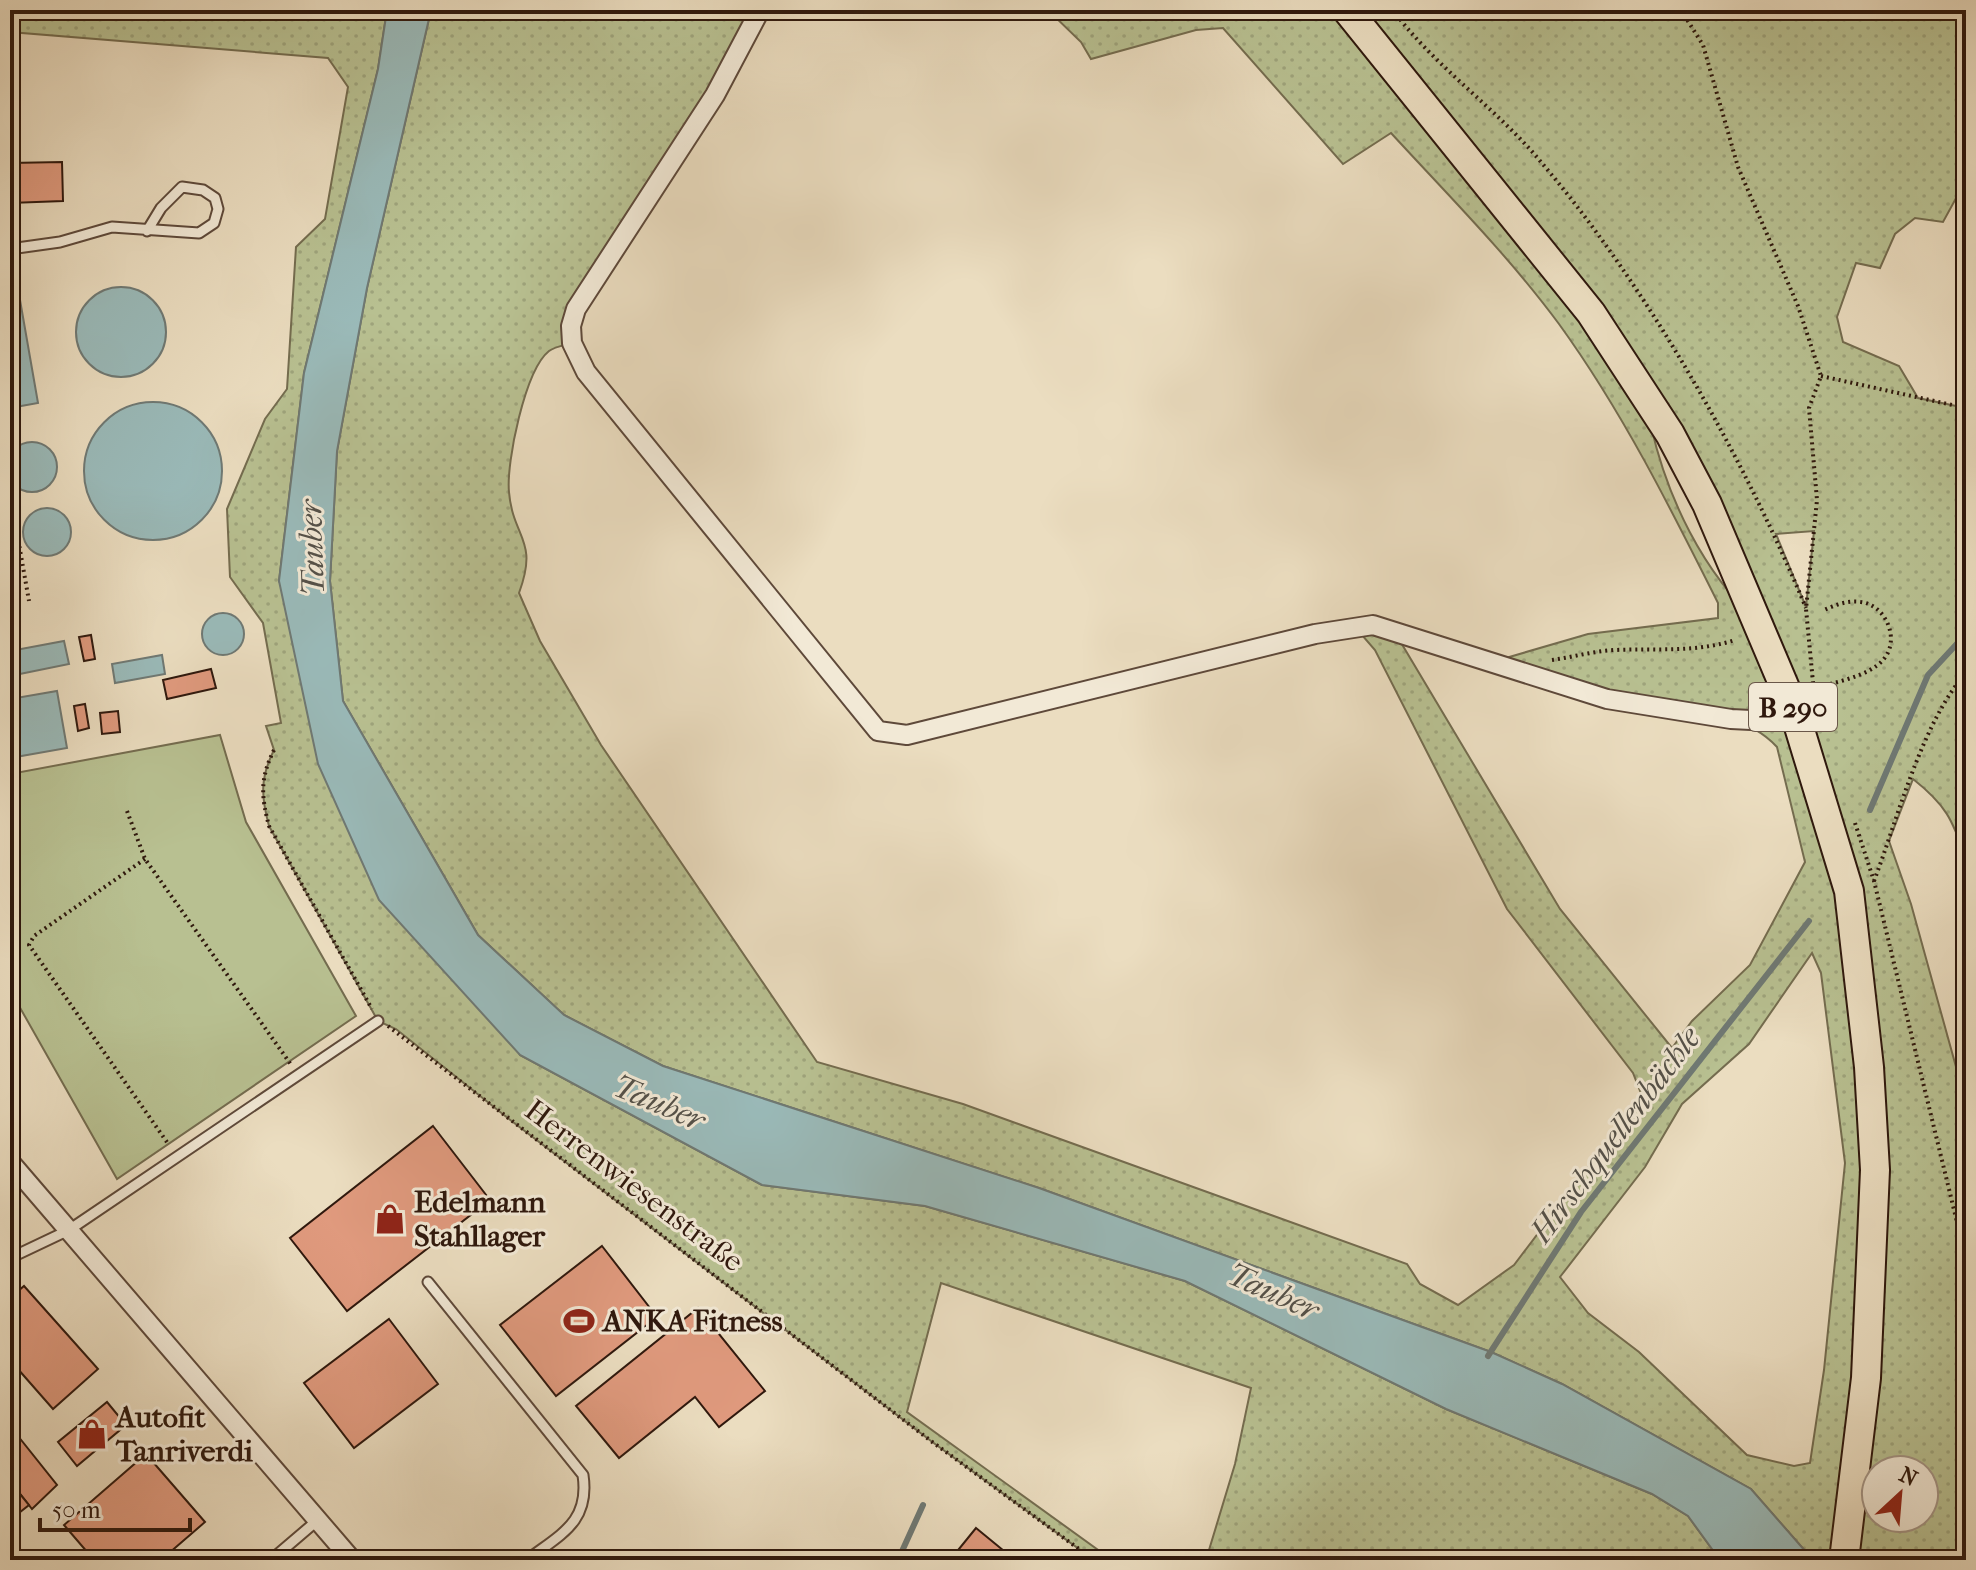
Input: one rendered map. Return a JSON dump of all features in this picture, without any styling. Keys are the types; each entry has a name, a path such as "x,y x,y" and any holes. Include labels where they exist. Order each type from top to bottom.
{"main road":[{"name":"B 290","path":"1347,10 1591,313 1670,434 1808,700 1849,891 1869,1067 1875,1170 1866,1378 1844,1560"}],"street":[{"path":"760,10 715,95 576,309 571,326 572,343 586,372 656,462 878,731 907,735 1315,634 1373,625 1607,699 1731,719 1771,721 1808,700"},
{"path":"10,1162 352,1560"}],"lane":[{"path":"10,249 60,242 112,227 147,231 199,233 214,223 218,209 215,198 203,190 182,187 161,208 147,231"},
{"path":"10,1258 69,1230 378,1021"},
{"path":"428,1282 583,1475 587,1500 570,1527 527,1560"},
{"path":"271,1560 319,1519"}],"path":[{"path":"1393,10 1539,159 1616,258 1724,435 1775,534 1806,609"},
{"path":"1681,10 1703,45 1738,167 1798,306 1821,376 1809,408 1817,500 1806,609 1808,700 1884,660 1891,643 1889,622 1874,605 1859,601 1824,610"},
{"path":"1821,376 1966,408"},
{"path":"11,499 29,601"},
{"path":"1511,667 1615,650 1666,652 1711,648 1735,640"},
{"path":"1874,881 1932,725 1952,689 1966,673"},
{"path":"274,750 263,772 261,796 269,826 378,1021"},
{"path":"127,811 145,859 298,1074"},
{"path":"1855,821 1874,881 1966,1259"},
{"path":"145,859 34,936 29,945 177,1157"},
{"name":"Herrenwiesenstraße","path":"378,1021 396,1029 931,1441 1094,1560"}],"green space":[{"path":"10,10 387,10 378,69 304,373 279,581 520,1055 762,1185 925,1206 1185,1281 1446,1409 1652,1494 1688,1516 1720,1560 1206,1560 1235,1464 1251,1388 941,1283 907,1412 1112,1560 1094,1560 931,1441 396,1029 378,1021 269,826 263,787 274,750 266,726 281,723 263,623 230,577 227,509 265,419 287,389 296,247 325,219 348,87 328,58 10,32"},
{"path":"431,10 760,10 598,276 572,343 549,351 540,361 525,396 514,440 509,492 511,508 526,550 519,593 540,641 601,745 817,1062 963,1104 1407,1264 1420,1284 1458,1305 1514,1265 1642,1096 1633,1073 1507,909 1375,650 1355,627 1394,631 1560,909 1672,1048 1692,1021 1750,965 1805,862 1777,747 1761,733 1721,716 1594,696 1492,662 1588,634 1718,618 1718,603 1663,495 1582,357 1498,250 1391,133 1343,164 1223,28 1196,30 1091,59 1081,42 1048,10 1966,10 1966,180 1943,222 1915,218 1895,234 1880,268 1856,263 1837,317 1843,342 1899,366 1918,398 1966,408 1966,858 1947,814 1913,779 1889,841 1911,904 1966,1103 1966,1560 1813,1560 1751,1489 1562,1384 1491,1352 1039,1188 663,1066 564,1015 478,935 343,701 330,581 337,451 367,288","holes":["1651,426 1758,622 1720,581 1690,532 1667,480","1814,531 1806,607 1776,534","1812,953 1821,973 1845,1163 1824,1370 1810,1463 1794,1466 1747,1455 1639,1352 1588,1313 1560,1277 1645,1167 1682,1104 1749,1044"]},
{"path":"220,735 246,822 356,1016 117,1179 10,990 10,774"}],"water":[{"name":"Tauber","path":"387,10 431,10 367,288 337,451 330,581 343,701 478,935 564,1015 663,1066 1039,1188 1491,1352 1562,1384 1751,1489 1813,1560 1720,1560 1688,1516 1652,1494 1446,1409 1185,1281 925,1206 762,1185 520,1055 379,900 318,764 279,581 304,373 378,69"},
{"path":"121,287 138,291 153,300 162,315 166,332 162,349 153,364 138,373 121,377 104,373 89,364 80,349 76,332 80,315 89,300 104,291"},
{"path":"20,300 38,403 10,408 10,302"},
{"path":"153,402 179,407 202,422 217,445 222,471 217,497 202,520 179,535 153,540 127,535 104,520 89,497 84,471 89,445 104,422 127,407"},
{"path":"32,442 50,449 57,467 50,485 32,492 14,485 7,467 14,449"},
{"path":"47,508 64,515 71,532 64,549 47,556 30,549 23,532 30,515"},
{"path":"223,613 238,619 244,634 238,649 223,655 208,649 202,634 208,619"},
{"path":"64,641 69,664 10,676 10,651"},
{"path":"162,655 165,674 115,683 112,664"},
{"path":"57,691 67,748 10,758 10,699"}],"building":[{"path":"62,162 63,201 10,203 10,163"},
{"path":"91,635 95,659 84,661 79,637"},
{"path":"211,669 216,688 167,699 163,680"},
{"path":"85,704 89,728 78,731 74,706"},
{"path":"118,711 120,732 102,734 100,713"},
{"name":"Edelmann Stahllager","path":"433,1126 490,1200 347,1311 290,1238"},
{"name":"ANKA Fitness","path":"602,1246 657,1317 556,1396 500,1325"},
{"path":"24,1286 98,1369 53,1409 10,1360 10,1298"},
{"path":"698,1308 765,1391 719,1427 695,1397 619,1458 576,1406"},
{"path":"389,1319 438,1384 354,1448 304,1383"},
{"name":"Autofit Tanriverdi","path":"107,1402 126,1425 77,1466 58,1442"},
{"path":"10,1426 57,1485 32,1509 10,1481"},
{"path":"146,1454 205,1522 161,1560 94,1560 64,1525"},
{"path":"16,1489 29,1505 10,1520 10,1494"},
{"path":"976,1528 1015,1560 950,1560"}],"waterway":[{"name":"Hirschquellenbächle","path":"1870,810 1928,675 1966,634"},
{"name":"Hirschquellenbächle","path":"1488,1356 1581,1212 1809,921"},
{"path":"898,1560 923,1505"}],"place":[{"name":"Edelmann Stahllager","path":"390,1219"},
{"name":"ANKA Fitness","path":"579,1321"},
{"name":"Autofit Tanriverdi","path":"92,1434"}]}
